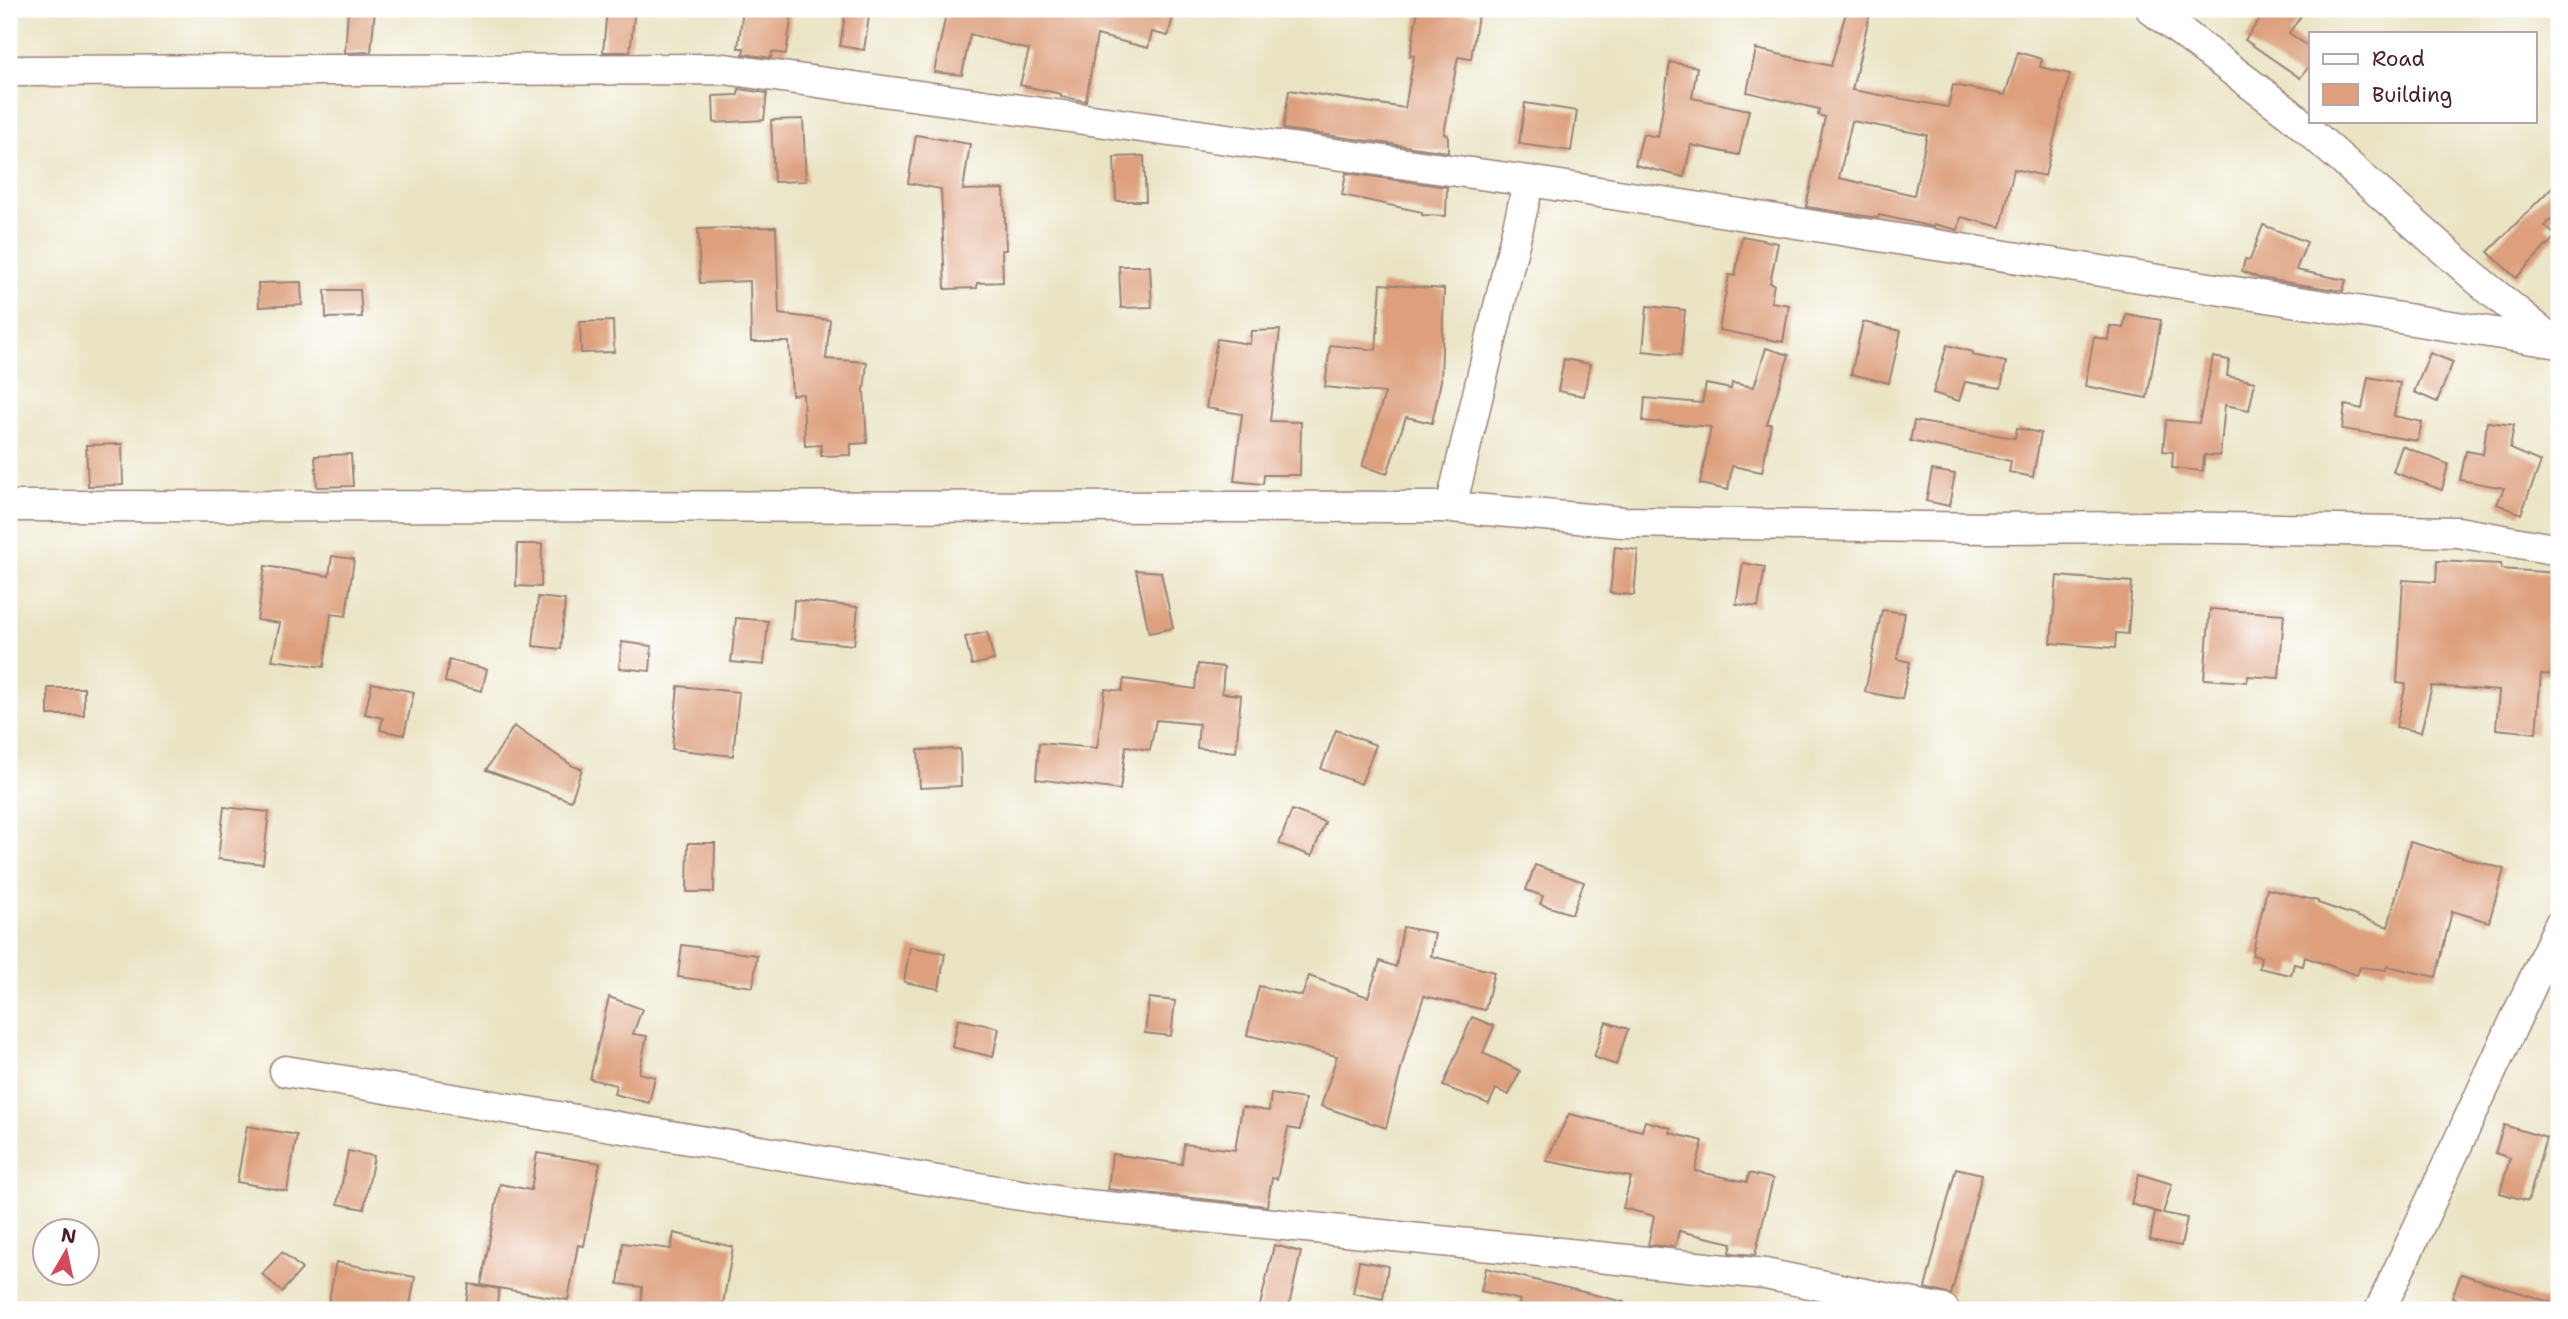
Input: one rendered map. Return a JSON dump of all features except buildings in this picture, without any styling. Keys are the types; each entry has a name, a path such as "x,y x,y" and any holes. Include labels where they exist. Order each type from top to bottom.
{"street":[{"path":"2151,9 2289,113 2485,286 2556,342"},
{"path":"9,71 725,69 1530,181 2556,342"},
{"path":"1451,507 1530,181"},
{"path":"9,506 1451,507 1623,522 2458,532 2559,550"},
{"path":"2380,1310 2559,926"},
{"path":"285,1071 1068,1203 1765,1274 1944,1310"}]}
